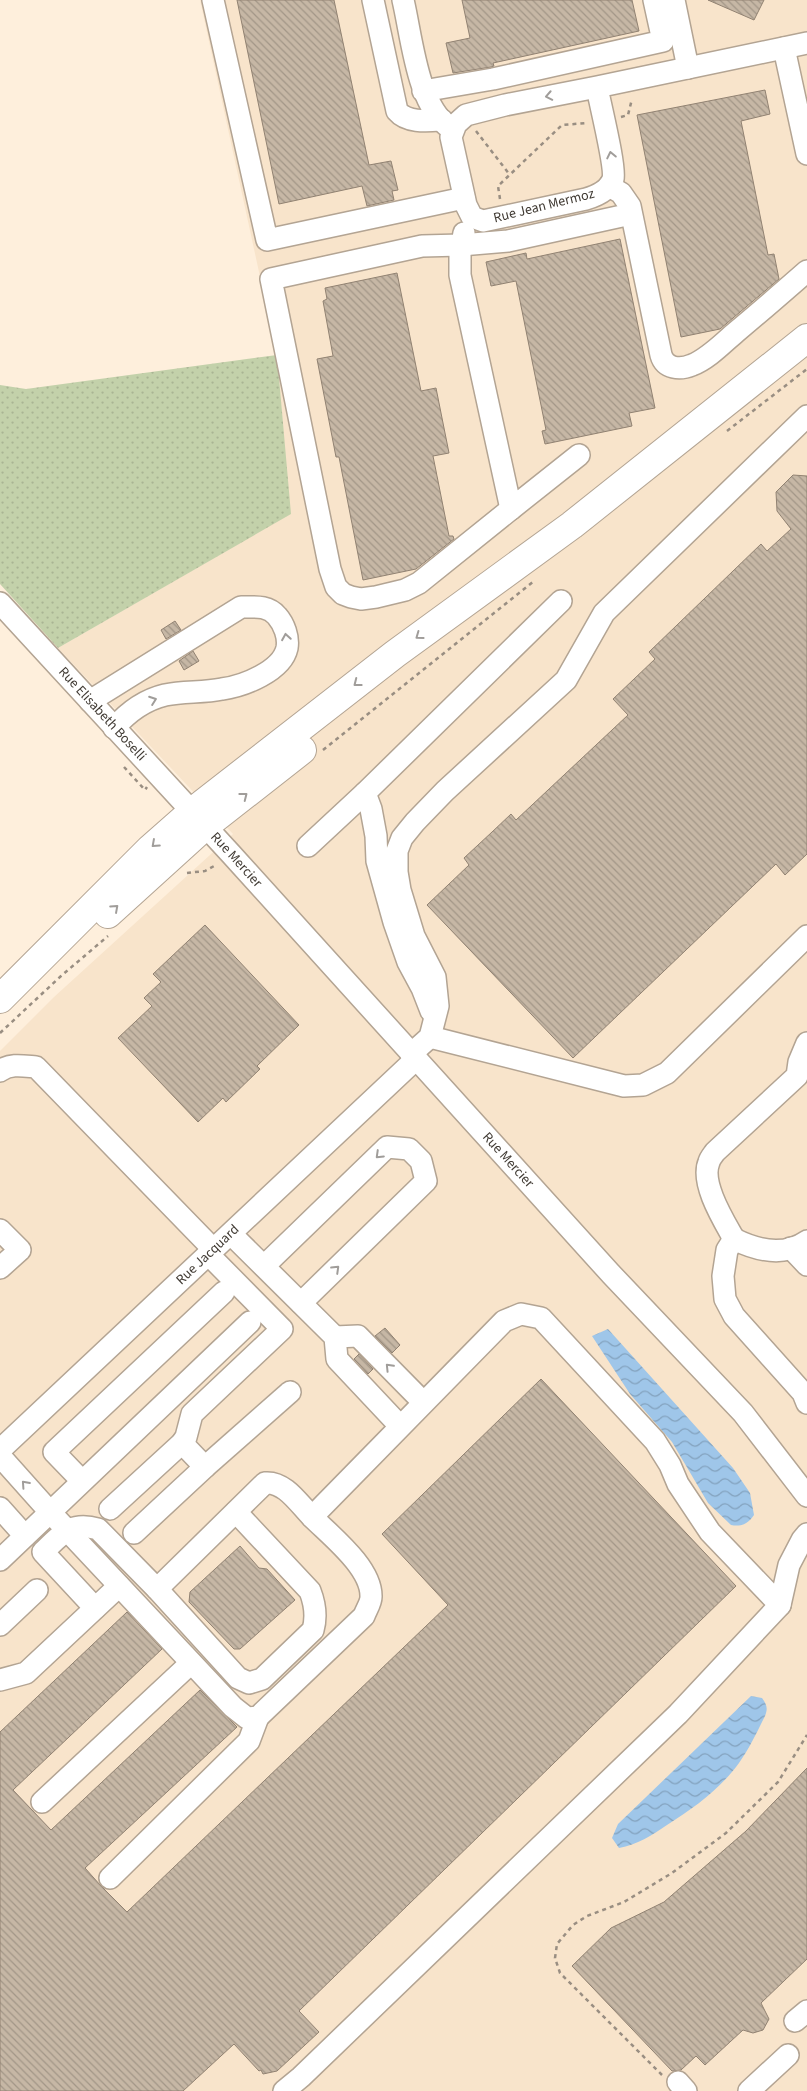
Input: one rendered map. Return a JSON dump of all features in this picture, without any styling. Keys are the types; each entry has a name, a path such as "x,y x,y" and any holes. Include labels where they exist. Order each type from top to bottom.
{"main road":[{"path":"0,1010 18,997 198,819 395,654 572,525 807,338"},
{"path":"0,999 143,855 198,819"}],"street":[{"path":"213,0 267,240 464,198"},
{"path":"373,0 397,111 401,116 408,119 447,125 475,111 807,43"},
{"path":"403,0 423,91 429,103 447,125 464,198 472,218 469,221 462,245 460,275 511,509"},
{"path":"654,0 663,41 679,70"},
{"path":"674,0 679,70"},
{"path":"423,91 493,79 663,41"},
{"path":"784,48 807,154"},
{"name":"Rue Jean Mermoz","path":"472,218 483,221 594,197 609,186 613,179 614,171 597,87"},
{"path":"609,186 621,193 626,199 631,214 662,360 673,367 690,366 697,363 807,271"},
{"path":"579,455 412,587 392,594 361,599 343,594 336,587 330,569 271,279 422,246 508,241 631,214"},
{"path":"432,1029 438,1006 435,977 414,936 400,890 397,872 397,851 402,838 445,790 566,680 604,613 807,416"},
{"path":"308,846 365,793 561,601"},
{"name":"Rue Elisabeth Boselli","path":"0,603 198,819"},
{"path":"90,701 242,608 258,606 272,611 278,617 285,630 288,644 286,654 276,666 256,678 223,689 165,695 147,701 127,713 114,728"},
{"path":"365,793 371,809 376,836 377,861 394,922 408,962 422,988 432,1029"},
{"name":"Rue Mercier","path":"198,819 611,1274 743,1413 807,1496"},
{"path":"432,1029 624,1086 643,1085 668,1073 807,936"},
{"name":"Rue Jacquard","path":"0,1450 231,1234 413,1056 432,1029"},
{"path":"807,1043 799,1062 797,1076 715,1152 708,1163 711,1193 734,1239 752,1248 779,1252 799,1245 807,1265"},
{"path":"0,1071 18,1065 36,1067 282,1329 192,1414 186,1437 182,1442 110,1509"},
{"path":"264,1266 387,1147 409,1149 421,1161 426,1181 301,1302"},
{"path":"0,1230 20,1250 0,1268"},
{"path":"231,1234 335,1337 337,1358 400,1426"},
{"path":"734,1239 727,1250 723,1276 725,1299 734,1316 803,1394 807,1404"},
{"path":"82,1481 54,1452 224,1292"},
{"path":"312,1517 504,1321 521,1314 541,1318 655,1441 670,1465 678,1484 710,1532 780,1605"},
{"path":"0,1560 250,1322"},
{"path":"335,1337 358,1336 423,1402"},
{"path":"134,1533 290,1392"},
{"path":"173,1394 192,1414"},
{"path":"182,1442 205,1467"},
{"path":"0,1456 66,1530 233,1707 247,1718 258,1717"},
{"path":"110,1878 249,1741 258,1717 364,1616 371,1599 369,1584 359,1565 282,1487 274,1482 265,1483 157,1589"},
{"path":"0,1509 25,1536"},
{"path":"95,1608 42,1552 66,1530 89,1526 98,1529 157,1589 238,1678 249,1684 262,1679 313,1630 316,1620 315,1611 310,1591 236,1512"},
{"path":"284,2091 678,1714 780,1605 789,1565 807,1534"},
{"path":"0,1680 26,1673 119,1586"},
{"path":"0,1625 38,1590"},
{"path":"42,1802 191,1663"},
{"path":"749,2091 788,2055"}],"path":[{"path":"503,217 498,186 562,125 604,121 628,115 633,94"},
{"path":"721,436 807,369"},
{"path":"322,751 540,576"},
{"path":"181,877 188,872 211,870 231,854"},
{"path":"0,1033 61,976 111,934"},
{"path":"682,2087 667,2080 560,1973 555,1958 557,1944 573,1925 587,1916 624,1902 672,1873 726,1833 778,1782 807,1735"}],"shaded area":[{"path":"200,0 807,0 807,2091 0,2091 0,1051 54,997 233,834 58,648 290,514 277,355"}],"green space":[{"path":"277,355 291,514 58,648 0,584 0,385 26,389"}],"water":[{"path":"608,1329 733,1468 750,1493 754,1515 747,1523 738,1526 731,1525 708,1503 672,1442 630,1394 592,1336"},
{"path":"751,1696 762,1698 765,1703 766,1713 746,1752 732,1772 697,1805 677,1819 632,1845 619,1848 612,1838 618,1824"}],"building":[{"path":"237,0 334,0 369,165 391,161 398,190 392,191 394,200 367,206 362,186 279,204"},
{"path":"462,0 632,0 639,31 493,63 494,66 491,67 453,73 446,43 470,38"},
{"path":"708,0 764,0 754,20"},
{"path":"765,90 770,114 741,121 768,255 774,254 779,279 720,329 681,337 637,115"},
{"path":"620,239 655,408 629,413 632,426 545,444 542,431 546,430 516,281 491,286 486,262 526,253 527,259"},
{"path":"397,273 421,391 436,388 449,453 433,456 449,536 453,536 454,539 416,569 363,580 339,457 336,457 317,359 333,356 323,301 327,299 325,288"},
{"path":"793,475 807,476 807,854 785,875 776,864 573,1058 427,905 469,865 464,858 511,814 516,820 628,715 613,699 655,659 649,652 761,544 767,551 791,529 777,511 776,492"},
{"path":"175,621 181,630 166,639 161,630"},
{"path":"193,651 199,661 184,670 179,661"},
{"path":"205,925 299,1025 257,1066 260,1069 226,1102 223,1098 198,1122 118,1038 152,1006 144,998 161,982 153,974"},
{"path":"385,1328 400,1345 392,1353 375,1336"},
{"path":"359,1354 373,1369 368,1374 354,1359"},
{"path":"541,1379 736,1586 299,2011 319,2032 277,2071 263,2074 234,2044 183,2091 0,2091 0,1732 127,1612 162,1649 13,1790 51,1830 200,1690 237,1727 85,1868 127,1912 448,1605 382,1534"},
{"path":"240,1546 259,1568 267,1569 295,1600 240,1649 234,1649 189,1602 190,1592"},
{"path":"807,1768 807,1959 761,2003 769,2019 763,2030 753,2033 743,2030 705,2065 696,2056 681,2070 672,2071 572,1966 611,1928 664,1902 746,1831"}]}
